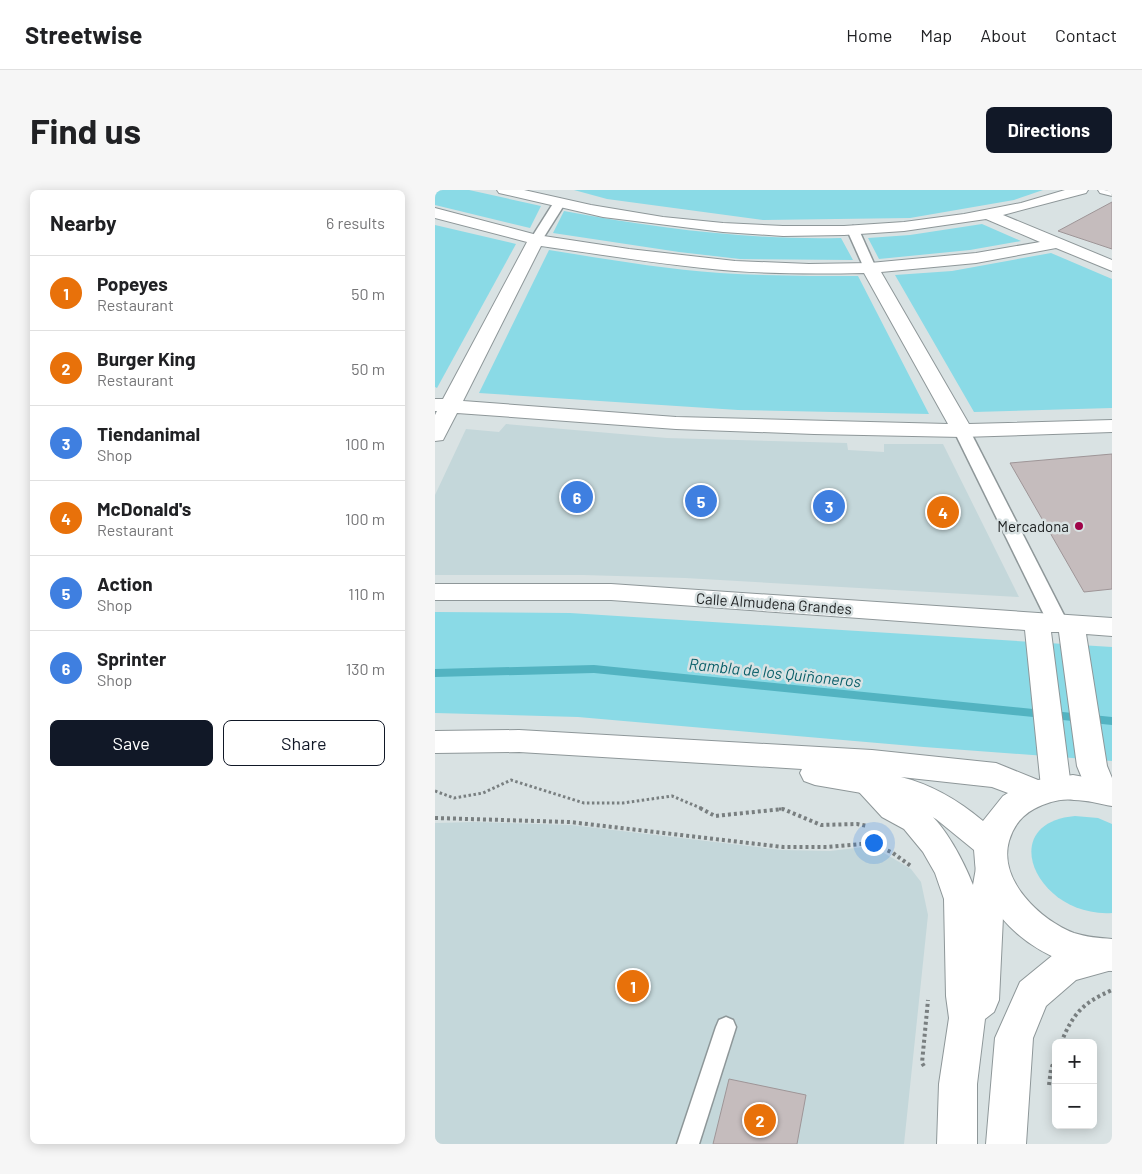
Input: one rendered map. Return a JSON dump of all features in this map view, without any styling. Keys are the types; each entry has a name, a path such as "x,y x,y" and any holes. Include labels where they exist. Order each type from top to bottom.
{"street":[{"path":"503,190 603,212 738,228 792,231 902,227 989,215 1046,202 1081,190"},
{"path":"1105,190 1112,192"},
{"path":"435,435 442,406 536,240 560,202"},
{"path":"435,213 536,240 629,254 735,266 809,269 870,268 976,258 1059,243"},
{"path":"989,215 1112,266"},
{"path":"853,230 870,268 962,431 1055,623 1086,725 1092,766 1107,792"},
{"path":"442,406 676,423 962,431 1112,426"},
{"name":"Calle Almudena Grandes","path":"435,592 611,592 1112,627"},
{"path":"1047,789 1055,623"},
{"path":"435,742 519,741 872,762 996,775 1047,789 1079,787 1107,792"},
{"path":"703,753 899,788 939,805 991,856 998,885 1021,917 1035,929 1057,942 1111,967"},
{"path":"870,783 893,808 915,820 934,844 950,870 961,899 964,996 967,1018 958,1084 957,1144"},
{"path":"967,1018 981,1000 987,924 986,899 994,830 1003,814 1013,804 1047,789"},
{"path":"1006,1144 1014,1038 1033,994 1066,966 1111,967"}],"lane":[{"path":"689,1144 726,1027"}],"path":[{"path":"435,791 454,798 483,793 511,780 584,803 623,803 671,796 691,802 715,816 783,809 821,825 857,824 872,827"},
{"path":"435,818 570,822 699,835 783,847 827,847 872,843 893,853 913,867"},
{"path":"1063,1039 1069,1022 1079,1007 1111,967"}],"shaded area":[{"path":"435,190 469,190 541,206 530,228 435,205"},
{"path":"574,190 1043,190 1014,200 910,218 763,220 607,199"},
{"path":"564,211 632,223 701,232 771,237 841,238 853,260 740,259 553,233"},
{"path":"982,224 1021,241 970,250 879,259 868,238 910,235"},
{"path":"435,225 516,244 437,388 435,387"},
{"path":"549,250 699,271 737,274 858,276 929,414 738,410 479,393"},
{"path":"1051,253 1112,279 1112,408 974,412 895,275 952,271"},
{"path":"506,424 667,438 847,443 848,450 884,452 884,444 943,444 1019,597 685,578 583,575 435,575 435,495 466,429 499,432"},
{"path":"435,612 570,613 1112,647 1112,761 578,717 435,713"},
{"path":"1075,816 1098,818 1112,824 1112,913 1086,911 1063,901 1046,886 1035,869 1031,851 1036,835 1050,822"},
{"path":"475,822 571,825 782,850 830,851 872,846 911,869 921,882 928,915 904,1144 435,1144 435,823"}],"building":[{"path":"1112,202 1112,249 1058,231"},
{"name":"Mercadona","path":"1112,454 1112,589 1084,592 1010,463"},
{"path":"729,1079 806,1095 797,1144 713,1144"}],"waterway":[{"name":"Rambla de los Quiñoneros","path":"435,673 594,669 1112,721"}],"place":[{"name":"Sprinter","path":"577,497"},
{"name":"Action","path":"701,501"},
{"name":"Tiendanimal","path":"829,506"},
{"name":"McDonald's","path":"943,512"},
{"name":"Mercadona","path":"1079,526"},
{"name":"Popeyes","path":"633,986"},
{"name":"Burger King","path":"760,1120"}]}
